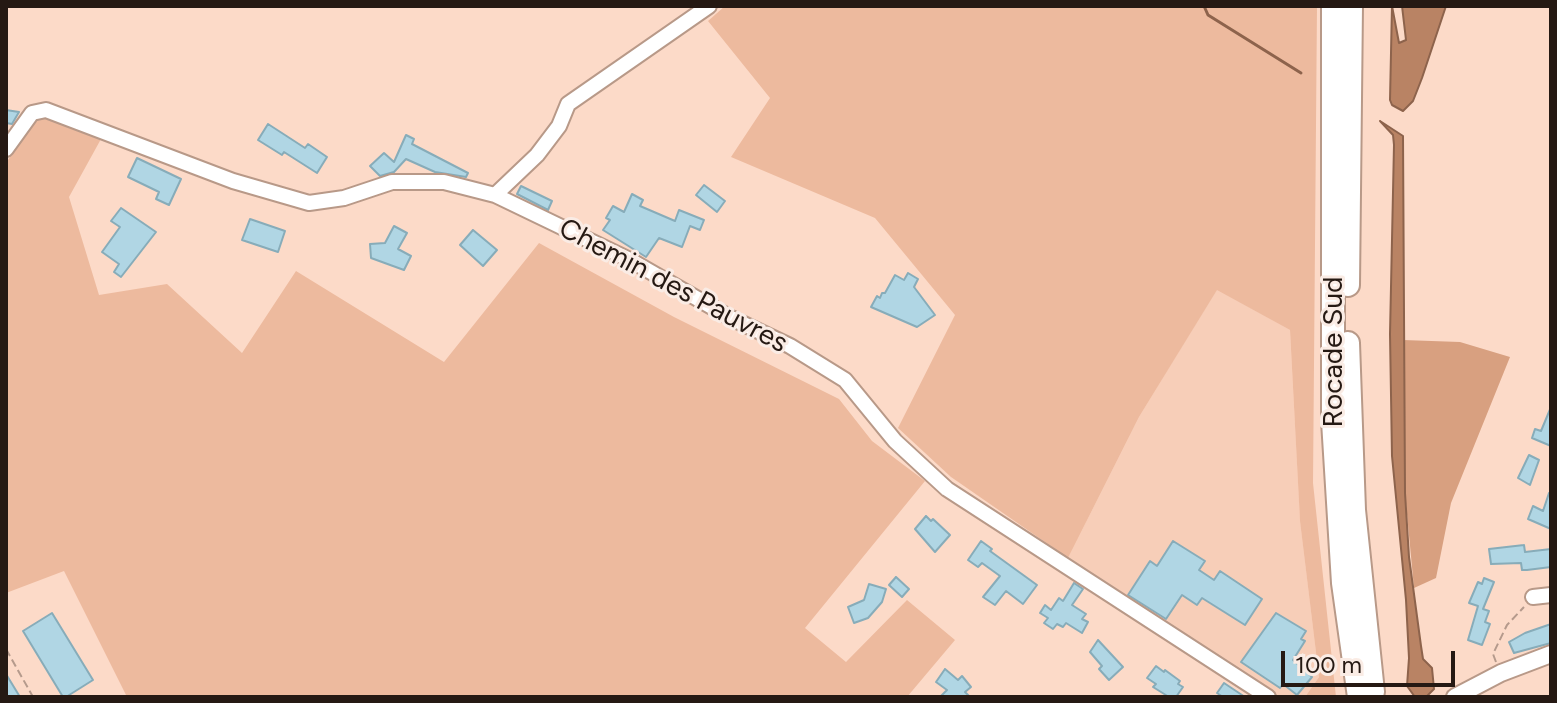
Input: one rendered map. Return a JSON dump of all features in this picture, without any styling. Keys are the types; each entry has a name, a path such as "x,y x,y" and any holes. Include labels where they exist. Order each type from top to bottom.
{"highway":[{"name":"Rocade Sud","path":"1333,6 1333,421 1343,583 1359,697"},
{"name":"Rocade Sud","path":"1351,6 1348,343 1354,510 1373,697"},
{"path":"1343,583 1340,605 1348,697"}],"street":[{"path":"495,195 537,155 559,126 568,104 709,6"},
{"name":"Chemin des Pauvres","path":"6,149 32,113 46,110 233,181 309,203 344,198 392,182 444,182 495,195 630,260 731,318 790,346 845,380 895,441 947,489 1268,697"},
{"path":"1533,597 1551,595"},
{"path":"1455,697 1501,673 1551,654"}],"path":[{"path":"1501,673 1493,654 1507,625 1533,597"},
{"path":"6,649 33,697"}],"shaded area":[{"path":"725,6 1317,6 1313,483 1336,697 1305,697 1319,677 1300,521 1290,330 1217,290 1139,417 1068,558 951,477 898,428 955,315 875,218 731,157 770,98 708,21"},
{"path":"1392,6 1399,43 1406,40 1402,6 1446,6 1413,101 1403,111 1392,105 1390,100"},
{"path":"38,116 101,139 69,197 99,295 167,284 242,353 296,271 444,362 539,243 674,317 839,399 872,441 925,481 805,628 846,662 907,600 955,640 907,697 127,697 64,571 6,593 6,163"},
{"path":"1380,121 1403,136 1405,493 1409,557 1423,659 1432,668 1434,689 1426,697 1415,697 1407,686 1406,600 1392,456 1390,334 1394,145 1393,135"},
{"path":"1217,289 1290,330 1300,520 1319,677 1305,697 1277,697 1068,558 1139,417"},
{"path":"1403,340 1460,342 1510,357 1451,503 1436,578 1414,588 1405,493"}],"building":[{"path":"6,110 19,112 12,124 6,123"},
{"path":"268,124 305,148 308,144 327,157 317,173 258,140"},
{"path":"406,135 414,139 412,144 468,173 466,177 435,172 406,159 394,172 380,176 370,166 384,153 394,162"},
{"path":"137,158 181,179 169,205 156,199 159,192 128,177"},
{"path":"704,185 725,201 717,212 696,195"},
{"path":"521,186 552,201 548,210 517,194"},
{"path":"632,194 643,200 640,206 675,221 679,210 704,220 700,230 690,226 682,247 659,238 646,257 603,230 610,220 606,218 613,206 624,212"},
{"path":"121,208 156,232 121,277 114,272 119,264 102,252 120,227 111,221"},
{"path":"250,219 285,231 278,252 242,240"},
{"path":"394,226 407,233 398,249 411,256 404,270 371,258 370,244 385,243"},
{"path":"473,230 497,250 483,266 460,245"},
{"path":"908,273 918,279 914,287 935,315 917,327 871,307 877,296 880,298 885,293 895,275 904,280"},
{"path":"1551,407 1551,446 1532,438 1535,429 1541,431"},
{"path":"1529,455 1539,460 1530,485 1518,478"},
{"path":"1549,493 1551,529 1528,519 1533,506 1543,511"},
{"path":"926,516 950,535 935,552 915,529"},
{"path":"981,541 1037,585 1023,604 1006,591 995,605 983,597 1000,576 982,563 978,567 968,560"},
{"path":"1173,541 1205,561 1199,570 1214,580 1220,571 1262,599 1245,625 1202,598 1197,605 1182,595 1166,619 1128,595 1150,561 1157,566"},
{"path":"1524,545 1525,552 1551,549 1551,567 1522,570 1521,563 1491,564 1489,549"},
{"path":"896,577 909,589 902,597 889,585"},
{"path":"1484,578 1494,582 1483,609 1489,611 1485,622 1490,624 1482,645 1468,640 1478,606 1469,603 1478,582 1482,584"},
{"path":"1074,583 1083,589 1072,605 1086,614 1082,619 1088,622 1082,633 1066,623 1063,627 1057,624 1053,629 1044,623 1048,618 1040,613 1045,605 1051,610 1059,598 1063,601"},
{"path":"869,584 886,589 882,602 868,618 854,623 848,607 864,600"},
{"path":"52,613 93,680 66,697 63,697 23,631"},
{"path":"1276,613 1306,631 1301,639 1305,641 1293,660 1312,677 1297,695 1283,684 1280,688 1241,662"},
{"path":"1551,624 1551,643 1514,653 1509,642"},
{"path":"1098,640 1123,667 1109,680 1090,652"},
{"path":"1156,666 1180,681 1178,684 1183,687 1176,697 1169,697 1153,687 1156,684 1147,678"},
{"path":"945,669 958,680 962,676 971,687 965,692 970,697 940,697 947,690 936,682"},
{"path":"6,674 20,697 6,697"},
{"path":"1224,683 1245,697 1223,697 1217,693"}],"waterway":[{"path":"1204,6 1208,15 1301,73"}]}
